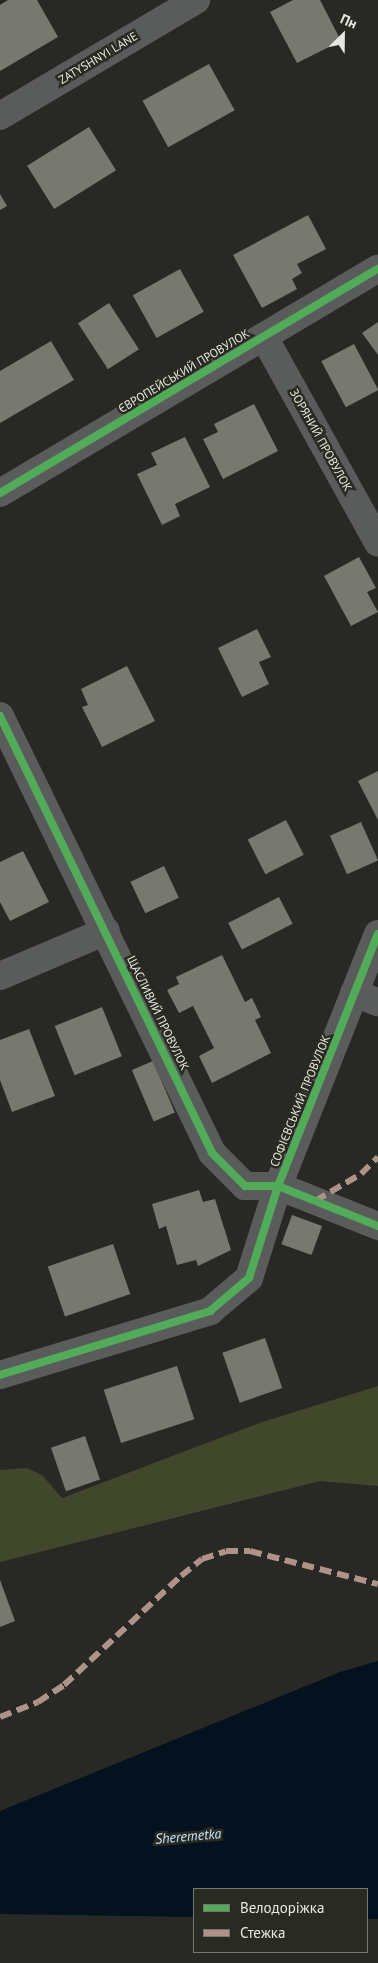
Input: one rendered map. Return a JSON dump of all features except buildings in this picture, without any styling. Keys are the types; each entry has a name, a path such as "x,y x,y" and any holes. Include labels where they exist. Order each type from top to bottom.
{"street":[{"name":"ZATYSHNYI LANE","path":"0,116 196,0"},
{"name":"ЄВРОПЕЙСЬКИЙ ПРОВУЛОК","path":"0,493 378,268"},
{"name":"ЗОРЯНИЙ ПРОВУЛОК","path":"264,337 378,543"},
{"name":"ЩАСЛИВИЙ ПРОВУЛОК","path":"0,716 212,1153 245,1186 278,1186 378,1226"},
{"path":"0,976 106,932"},
{"name":"СОФІЄВСЬКИЙ ПРОВУЛОК","path":"0,1375 210,1311 229,1299 248,1278 278,1186 366,997 378,934"}],"green space":[{"path":"378,1386 378,1486 320,1481 0,1562 0,1470 27,1468 42,1475 62,1498 259,1423"}],"water":[{"name":"Sheremetka","path":"378,1661 378,1919 368,1919 368,1888 193,1888 193,1917 0,1914 0,1811 340,1672"}],"marked path":[{"path":"315,1201 361,1174 378,1157"},
{"path":"0,1717 38,1702 64,1685 181,1576 202,1559 226,1551 250,1551 378,1584"}],"cycle path":[{"path":"0,493 378,269"},
{"path":"0,716 212,1153 245,1186 278,1186 378,1226"},
{"path":"0,1375 210,1311 249,1278 278,1186 378,934"}]}
